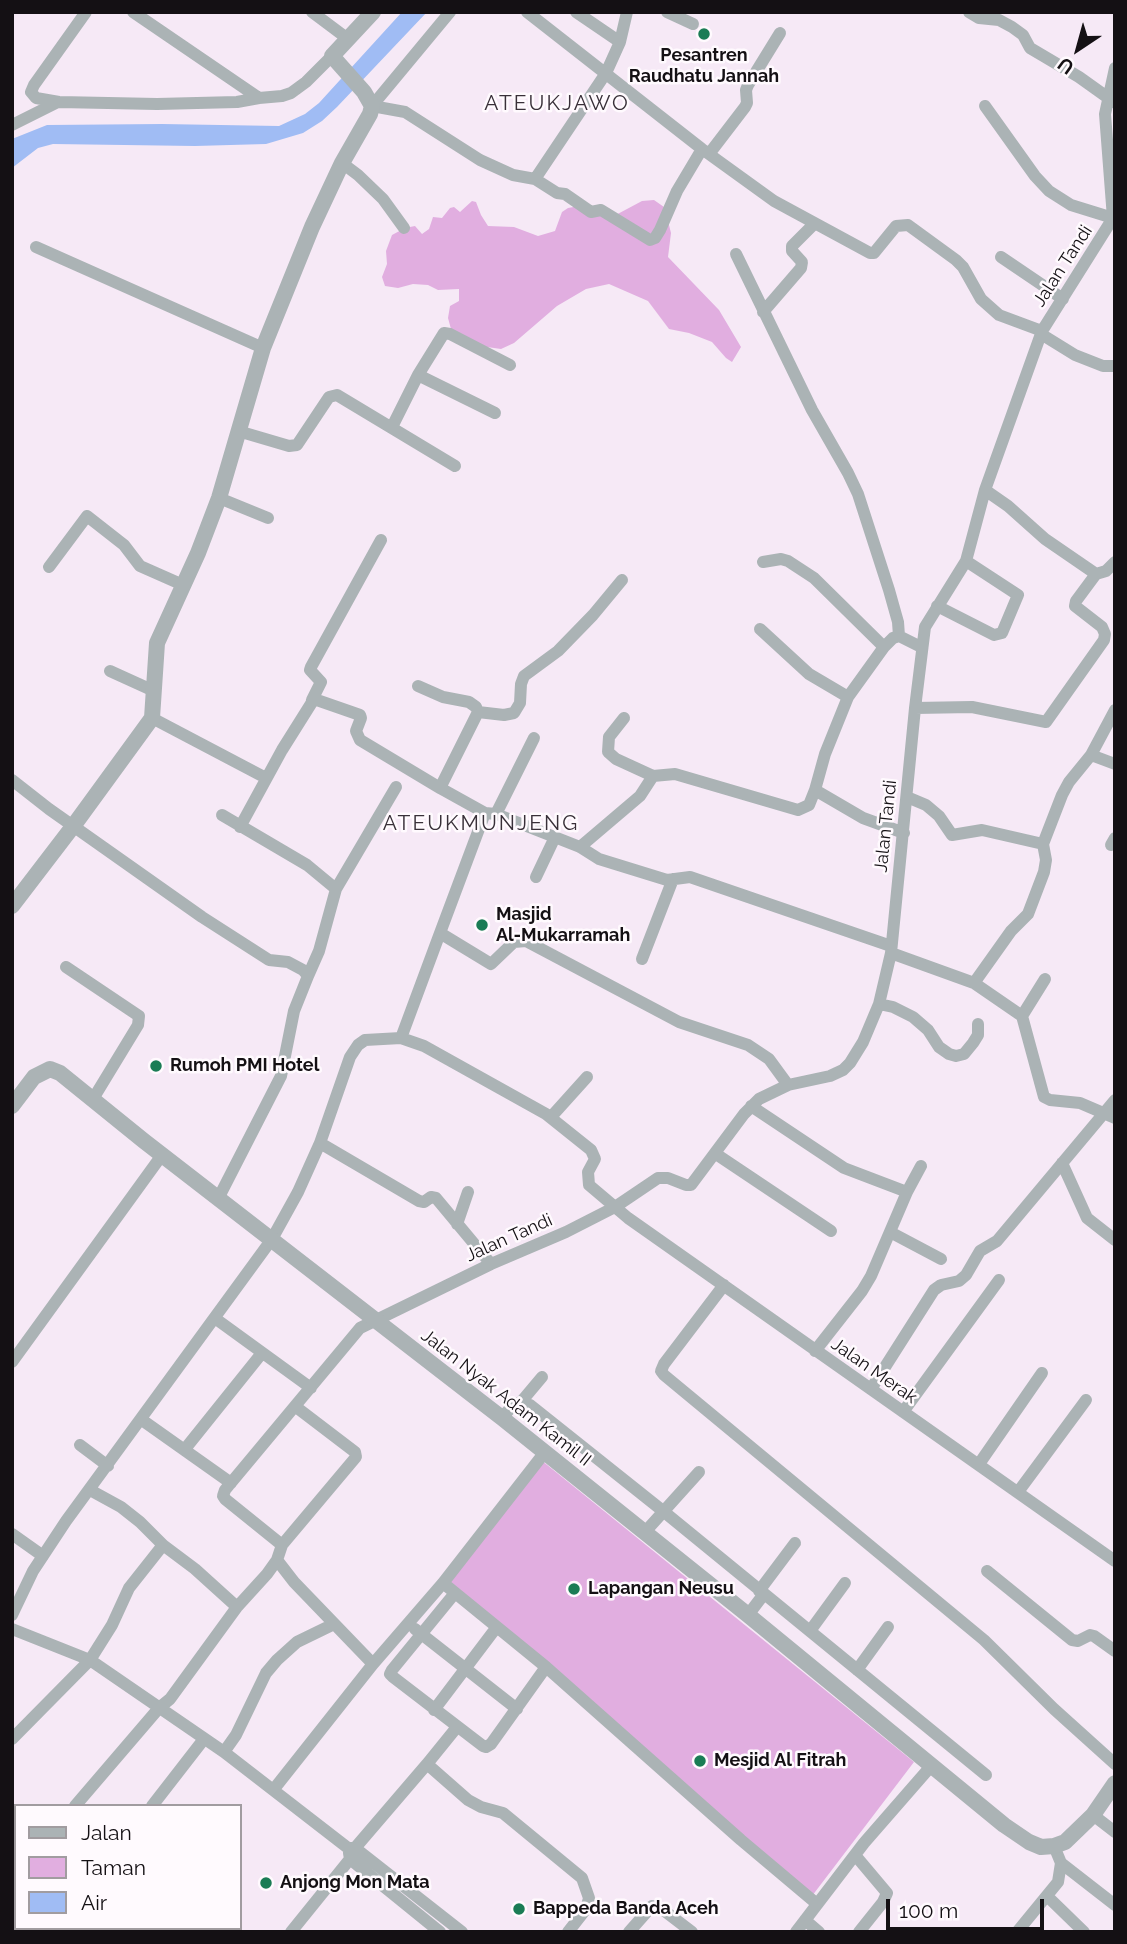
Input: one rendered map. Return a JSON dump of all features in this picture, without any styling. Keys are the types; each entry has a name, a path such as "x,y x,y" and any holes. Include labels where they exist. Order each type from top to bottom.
{"street":[{"path":"86,12 32,89 36,98 58,102 157,104 237,102 282,96 291,93 335,60 348,39 373,12"},
{"path":"133,12 259,98"},
{"path":"312,12 348,39"},
{"path":"12,906 152,718 157,643 198,553 219,498 263,348 293,269 342,163 364,127 368,99 450,12"},
{"path":"527,12 706,152 774,201 872,254 896,226 908,225 957,260 981,299 999,315 1041,333 1075,355 1103,366 1115,366"},
{"path":"576,12 620,42"},
{"path":"536,179 606,73 620,42 627,12"},
{"path":"667,12 693,24"},
{"path":"969,12 979,18 999,20 1012,27 1023,35 1035,52 1112,100"},
{"path":"335,60 368,99 405,113 480,160 513,175 536,179 591,212 601,210 650,240 655,238 677,191 745,107 747,95 780,33"},
{"name":"Jalan Tandi","path":"231,1483 354,1335 374,1320 491,1264 566,1232 615,1207 659,1178 691,1185 751,1106 767,1094 788,1085 830,1076 850,1063 863,1042 879,1004 891,949 921,647 928,621 965,561 985,490 1041,333 1113,218 1105,126 1112,100 1115,68"},
{"path":"12,125 58,102"},
{"path":"985,106 1035,176 1049,191 1071,205 1113,218"},
{"path":"342,163 383,199 404,228"},
{"path":"763,312 801,268 802,262 792,251 792,246 814,223"},
{"path":"36,247 263,348"},
{"path":"736,254 812,411 849,473 889,590 899,636"},
{"path":"1001,257 1063,299"},
{"path":"392,427 441,335 447,332 510,366"},
{"path":"418,375 495,414"},
{"path":"239,431 289,446 296,445 329,397 337,395 454,466"},
{"path":"985,490 1008,506 1045,539 1096,574"},
{"path":"219,498 268,517"},
{"path":"49,567 87,516 124,545 140,566 183,585"},
{"path":"240,827 321,682 310,670 311,667 381,540"},
{"path":"763,562 781,559 814,578 884,647"},
{"path":"937,606 994,635 999,636 1002,633 1018,595 965,561"},
{"path":"915,708 972,707 1046,722 1104,640 1102,627 1074,604 1096,574 1115,562"},
{"path":"478,712 504,715 514,713 520,703 524,676 558,651 622,580"},
{"path":"760,629 809,674 848,697"},
{"path":"624,718 609,737 608,752 616,759 653,776 676,774 798,810 809,805 825,754 848,697 884,647 899,636 921,647"},
{"path":"110,671 154,691"},
{"path":"418,686 443,697 468,702 476,706 478,712 440,788"},
{"path":"312,700 316,699 360,715 356,731 360,740 440,788 490,814 580,847 598,859 667,880 690,877 891,949 974,983 1022,1016 1044,1097 1080,1103 1110,1116"},
{"path":"974,983 1011,931 1028,914 1044,872 1046,860 1043,844 1062,795 1091,755 1115,710"},
{"path":"152,718 266,778"},
{"path":"401,1038 440,933 490,814 534,738"},
{"path":"1091,755 1115,764"},
{"path":"580,847 640,796 653,776"},
{"path":"12,780 202,917 269,960 288,962 308,976"},
{"path":"219,1197 281,1076 294,1011 319,951 336,889 396,787"},
{"path":"815,790 875,824 904,833"},
{"path":"907,797 926,805 940,816 952,835 982,830 1043,844"},
{"path":"222,815 296,858 336,889"},
{"path":"536,877 555,837"},
{"path":"642,960 673,879"},
{"path":"440,933 491,964 514,942 526,942 690,1027 748,1045 769,1059 788,1085"},
{"path":"66,967 139,1016 138,1025 93,1100"},
{"path":"1022,1016 1045,979"},
{"path":"879,1004 893,1007 913,1017 928,1030 939,1047 957,1056 964,1054 973,1043 978,1035 978,1024"},
{"path":"12,1615 43,1556 272,1239 298,1192 320,1143 351,1057 358,1045 365,1040 376,1038 401,1038 457,1063 551,1117 587,1077"},
{"name":"Jalan Nyak Adam Kamil II","path":"12,1106 34,1077 50,1069 61,1073 162,1155 545,1452 1004,1825 1029,1842 1041,1847 1054,1846"},
{"path":"871,1389 934,1290 941,1285 959,1281 966,1275 980,1251 997,1241 1062,1163 1110,1116 1115,1100"},
{"path":"751,1106 844,1168 907,1192"},
{"name":"Jalan Merak","path":"551,1117 592,1150 595,1158 588,1172 589,1185 615,1207 1115,1561"},
{"path":"320,1143 419,1201 436,1198 491,1264"},
{"path":"716,1154 831,1231"},
{"path":"12,1362 162,1155"},
{"path":"1062,1163 1087,1218 1115,1240"},
{"path":"815,1351 862,1291 921,1166"},
{"path":"457,1224 468,1192"},
{"path":"890,1232 941,1259"},
{"path":"903,1412 999,1280"},
{"path":"724,1285 664,1364 661,1371 664,1375 984,1640 1054,1709 1115,1763"},
{"path":"216,1319 311,1388"},
{"path":"184,1448 262,1353"},
{"path":"979,1464 1042,1373"},
{"path":"502,1418 513,1405 521,1402 542,1377"},
{"path":"1018,1492 1086,1400"},
{"path":"521,1402 530,1405 663,1511 986,1775"},
{"path":"77,1804 159,1708 170,1699 237,1607 267,1574 277,1560 282,1545 356,1457 355,1452 296,1407"},
{"path":"142,1420 231,1483 224,1493 225,1499 282,1545"},
{"path":"80,1445 108,1466"},
{"path":"274,1789 373,1664 443,1583 545,1452"},
{"path":"645,1532 699,1472"},
{"path":"90,1490 121,1507 237,1607"},
{"path":"12,1534 43,1556"},
{"path":"748,1615 795,1543"},
{"path":"12,1739 90,1660 112,1625 129,1587 163,1545"},
{"path":"277,1560 294,1582 373,1664"},
{"path":"987,1571 1072,1640 1094,1636 1115,1651"},
{"path":"267,1574 294,1582"},
{"path":"443,1583 547,1667 817,1904"},
{"path":"810,1631 845,1583"},
{"path":"455,1593 390,1674 434,1710 486,1747 491,1744 547,1667"},
{"path":"224,1752 236,1735 266,1673 277,1660 297,1643 334,1624"},
{"path":"408,1624 517,1709"},
{"path":"434,1710 496,1628"},
{"path":"857,1670 888,1628"},
{"path":"12,1629 90,1660 224,1752 351,1852 440,1932"},
{"path":"292,1932 351,1852 457,1727"},
{"path":"154,1804 204,1739"},
{"path":"427,1764 468,1800 481,1807 503,1812 582,1878 589,1898 586,1909 568,1932"},
{"path":"796,1932 855,1855 932,1765"},
{"path":"1115,1783 1093,1815 1065,1842 1054,1846 1061,1863 1115,1905"},
{"path":"1093,1815 1115,1832"},
{"path":"351,1852 462,1932"},
{"path":"855,1855 887,1893 859,1932"},
{"path":"1017,1932 1058,1882 1061,1863"},
{"path":"1048,1897 1084,1932"},
{"path":"629,1932 652,1906 662,1909 692,1932"},
{"path":"805,1920 819,1932"}],"green space":[{"path":"654,200 664,207 671,233 668,257 719,310 741,347 732,362 712,342 669,329 648,301 609,284 586,289 557,306 514,343 501,349 480,346 451,329 448,318 450,306 459,301 459,289 438,290 428,285 413,284 398,288 385,286 382,277 387,264 386,251 392,235 415,226 422,234 429,229 433,217 442,218 454,207 460,212 472,201 476,202 488,226 514,227 538,236 555,231 562,212 568,208 579,206 612,217 642,201"},
{"path":"541,1460 914,1762 812,1896 441,1581"}],"water":[{"path":"402,12 427,12 337,107 303,133 266,144 53,144 38,148 12,168 12,139 47,125 279,126 305,114 319,103"}],"place":[{"name":"Pesantren Raudhatu Jannah","path":"704,34"},
{"name":"Masjid Al-Mukarramah","path":"482,925"},
{"name":"Rumoh PMI Hotel","path":"156,1066"},
{"name":"Lapangan Neusu","path":"574,1589"},
{"name":"Mesjid Al Fitrah","path":"700,1761"},
{"name":"Anjong Mon Mata","path":"266,1883"},
{"name":"Bappeda Banda Aceh","path":"519,1909"}],"district":[{"name":"ATEUKJAWO","path":"557,104"},
{"name":"ATEUKMUNJENG","path":"481,824"}]}
